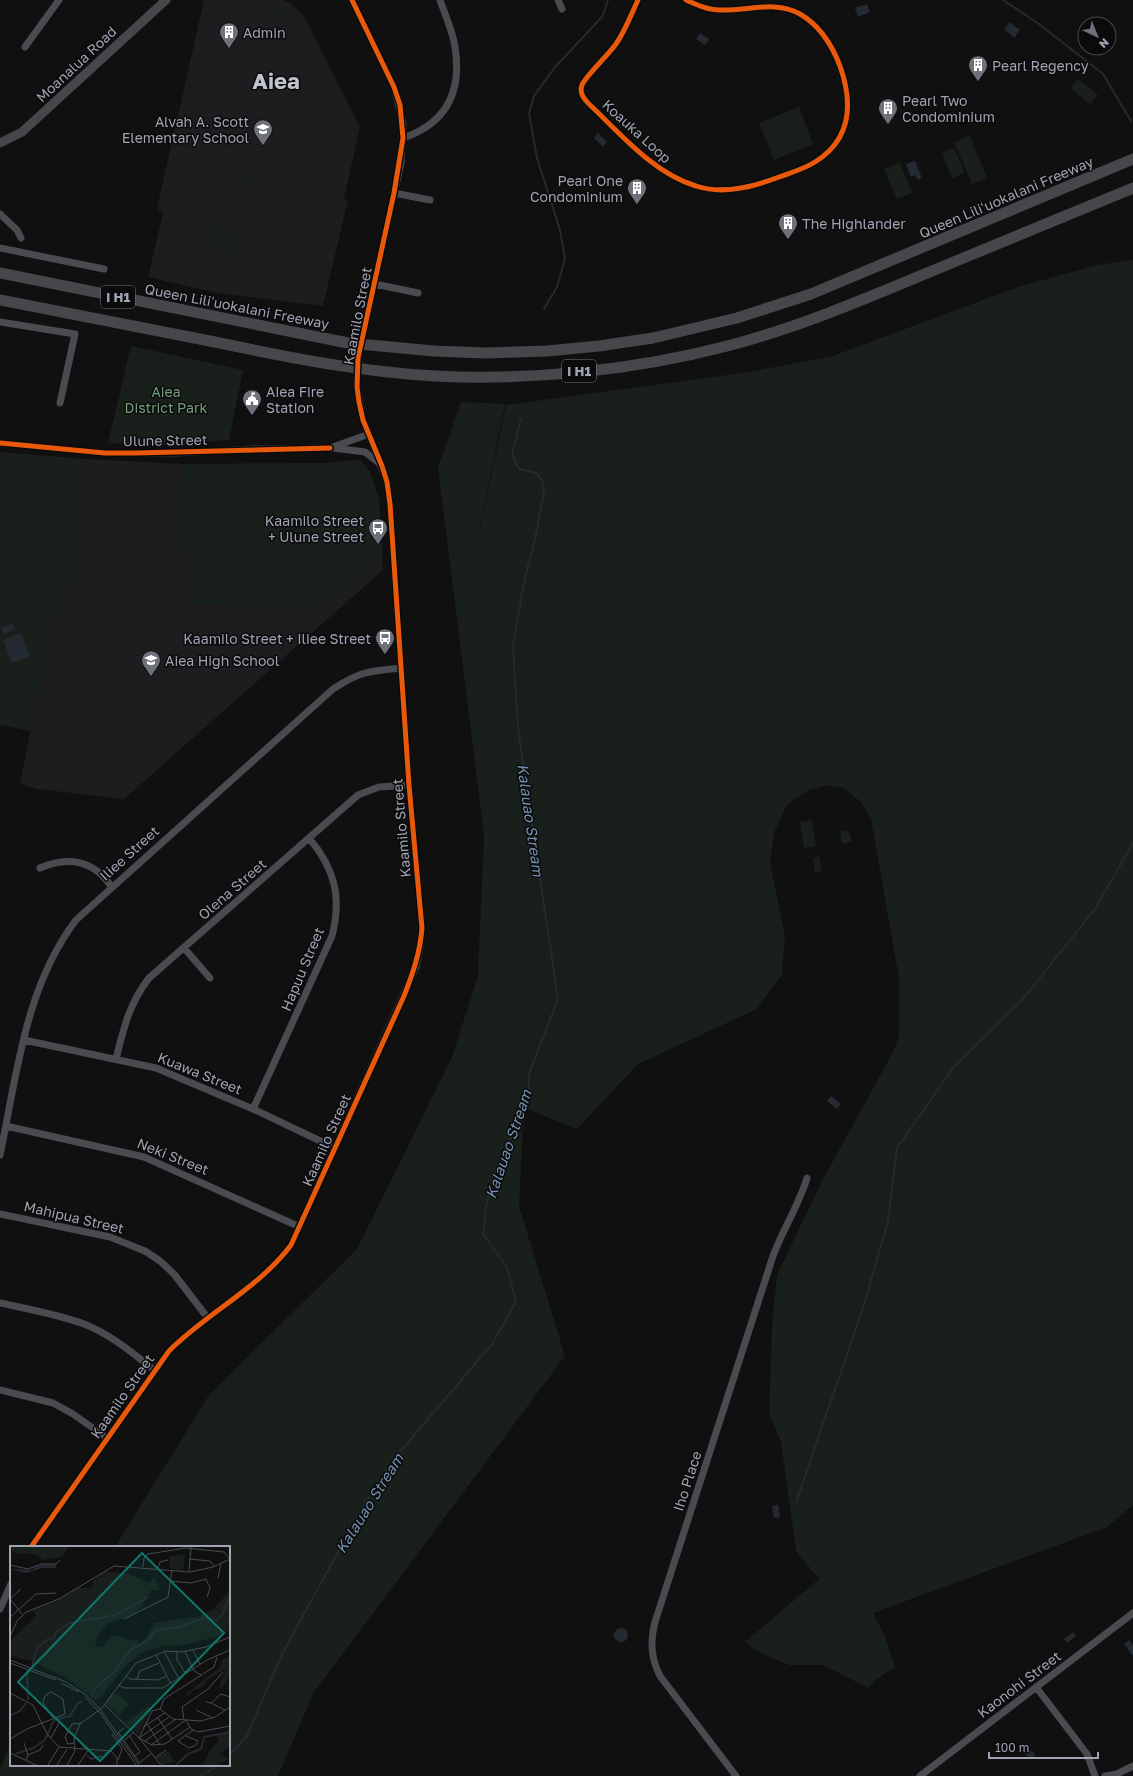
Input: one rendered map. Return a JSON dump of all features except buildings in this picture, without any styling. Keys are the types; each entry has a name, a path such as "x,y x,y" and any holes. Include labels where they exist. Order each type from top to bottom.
{"highway":[{"name":"Queen Liliʻuokalani Freeway","path":"0,273 348,343 434,351 485,353 547,351 600,346 653,338 737,318 812,294 1133,159"},
{"name":"I H1","path":"0,300 363,370 434,376 483,378 558,374 635,364 725,347 790,327 880,293 1133,188"}],"main road":[{"name":"Moanalua Road","path":"0,143 22,132 160,2"}],"street":[{"path":"25,48 58,0"},
{"name":"Kaamilo Street","path":"32,1546 154,1370 169,1351 186,1334 269,1271 291,1245 416,967 422,928 409,785 390,504 387,482 369,434 359,402 357,387 358,358 394,193 403,138 400,105 394,87 352,0"},
{"path":"403,138 415,134 438,119 450,102 458,74 455,45 440,0"},
{"path":"558,0 562,9"},
{"name":"Koauka Loop","path":"638,0 616,43 586,78 582,85 581,92 589,104 651,162 666,173 697,187 729,190 759,185 815,162 830,149 840,135 845,123 849,106 847,92 838,60 827,40 814,24 800,14 785,7 772,5 720,10 706,8 686,0"},
{"path":"394,193 430,200"},
{"path":"0,214 17,230 21,238"},
{"path":"0,248 104,269"},
{"path":"375,284 418,293"},
{"path":"0,322 75,334 60,403"},
{"name":"Ulune Street","path":"0,443 105,453 136,453 330,448 369,434"},
{"path":"330,448 365,452 382,466"},
{"name":"Iliee Street","path":"0,1154 24,1040 42,978 53,954 76,920 111,886 333,689 352,677 366,671 401,668"},
{"name":"Olena Street","path":"116,1059 128,1014 138,993 149,978 358,795 379,787 409,785"},
{"name":"Hapuu Street","path":"253,1109 332,936 336,919 337,901 333,877 321,852 309,838"},
{"path":"40,868 65,860 79,862 93,868 111,886"},
{"path":"184,948 210,978"},
{"name":"Kuawa Street","path":"24,1040 116,1059 167,1072 253,1109 335,1148"},
{"name":"Neki Street","path":"6,1126 144,1157 300,1227"},
{"name":"Iho Place","path":"736,1776 660,1676 654,1661 652,1639 655,1622 773,1256 786,1226 802,1196 807,1178"},
{"name":"Mahipua Street","path":"0,1214 110,1237 145,1251 160,1261 174,1274 207,1318"},
{"path":"0,1303 86,1324 105,1334 154,1370"},
{"path":"0,1390 53,1403 107,1438"},
{"path":"0,1609 3,1595 10,1585"},
{"name":"Kaonohi Street","path":"921,1776 1133,1613"},
{"path":"1036,1687 1090,1760 1094,1776"},
{"path":"1105,1776 1117,1774 1133,1766"}],"shaded area":[{"name":"Alvah A. Scott Elementary School","path":"204,0 283,0 291,4 304,16 360,127 344,199 348,200 323,306 218,293 148,277 163,214 157,208"},
{"path":"867,4 870,12 858,17 855,8"},
{"path":"1010,22 1020,30 1014,38 1004,29"},
{"path":"700,33 709,39 705,45 696,39"},
{"path":"598,133 607,142 603,147 594,138"},
{"path":"915,161 922,178 918,180 915,175 911,177 906,164"},
{"name":"Aiea High School","path":"86,459 184,464 331,463 360,460 367,467 379,498 383,570 124,799 37,789 20,784 51,623 82,562 86,534"},
{"path":"13,624 15,630 3,634 1,628"},
{"path":"21,633 30,656 12,663 3,640"},
{"path":"831,1096 841,1104 837,1109 827,1101"},
{"path":"778,1505 780,1517 774,1518 772,1506"},
{"path":"621,1628 626,1630 628,1635 626,1640 621,1642 616,1640 614,1635 616,1630"},
{"path":"1073,1632 1076,1636 1067,1643 1064,1639"},
{"path":"1129,1640 1133,1645 1133,1656 1124,1644"},
{"path":"1024,1749 1033,1752 1035,1755 1033,1759 1023,1753"}],"green space":[{"path":"283,5 293,11 286,21 276,15"},
{"path":"1078,79 1098,95 1090,104 1070,88"},
{"path":"799,107 813,144 774,160 759,123"},
{"path":"970,136 987,178 972,184 954,142"},
{"path":"954,148 965,173 952,178 942,153"},
{"path":"900,163 912,193 897,199 884,169"},
{"path":"246,171 255,176 249,187 240,181"},
{"path":"212,225 243,231 238,254 207,247"},
{"path":"1133,260 1133,1505 1107,1527 873,1613 884,1634 895,1667 876,1680 868,1688 823,1665 789,1665 756,1651 745,1642 819,1579 796,1551 781,1442 769,1414 772,1327 777,1275 822,1181 893,1052 899,1036 899,978 871,819 861,802 843,788 827,785 807,791 786,806 774,833 770,863 785,936 782,975 755,1010 638,1064 577,1129 524,1108 519,1206 565,1356 314,1692 278,1776 0,1776 0,1770 10,1743 10,1766 230,1766 230,1546 116,1546 209,1395 357,1249 452,1057 478,976 484,835 438,468 461,402 505,404 480,530 506,405 742,373 830,357 1018,287 1097,265"},
{"name":"Aiea District Park","path":"131,346 243,370 229,440 163,445 108,443"},
{"path":"0,452 86,459 86,534 82,562 51,623 31,731 0,725"},
{"path":"352,460 362,464 370,472 375,485 380,516 382,556 323,606 185,604 188,554 177,543 184,464 331,463"},
{"path":"812,820 816,846 804,848 800,822"},
{"path":"842,830 849,831 852,842 842,844 840,835"},
{"path":"819,856 822,871 815,872 813,858"}],"waterway":[{"name":"Kalauao Stream","path":"544,309 557,287 565,259 560,230 537,158 529,113 534,96 556,66 602,17 608,0"},
{"path":"1003,0 1039,24 1103,74 1131,121"},
{"name":"Kalauao Stream","path":"230,1754 247,1736 284,1650 364,1505 398,1454 492,1344 516,1302 507,1267 483,1234 486,1207 493,1179 529,1092 529,1074 558,999 518,729 513,647 524,582 535,539 544,491 542,480 536,473 519,469 512,454 521,419"},
{"path":"796,1502 863,1308 888,1221 897,1148 953,1068 1023,999 1095,909 1133,843"},
{"name":"Kalauao Stream","path":"200,1776 217,1766"}],"cycle path":[{"path":"32,1546 169,1351 200,1324 264,1274 291,1245 404,996 420,946 422,928 409,785 390,504 387,482 382,466 363,420 357,387 358,358 394,193 403,138 400,105 394,87 352,0"},
{"path":"638,0 619,39 584,81 581,88 584,98 589,104 638,151 666,172 680,180 706,189 717,190 738,189 759,184 806,167 827,153 843,131 848,107 847,93 837,58 829,43 819,30 807,19 791,10 771,7 716,10 703,7 686,0"},
{"path":"0,443 105,453 330,448"}],"place":[{"name":"Admin","path":"229,49"},
{"name":"Pearl Regency","path":"978,82"},
{"name":"Pearl Two Condominium","path":"888,125"},
{"name":"Alvah A. Scott Elementary School","path":"263,146"},
{"name":"Pearl One Condominium","path":"637,205"},
{"name":"The Highlander","path":"788,240"},
{"name":"Aiea Fire Station","path":"252,416"},
{"name":"Kaamilo Street + Ulune Street","path":"378,545"},
{"name":"Kaamilo Street + Iliee Street","path":"385,655"},
{"name":"Aiea High School","path":"151,677"}],"district":[{"name":"Aiea","path":"276,80"}]}
